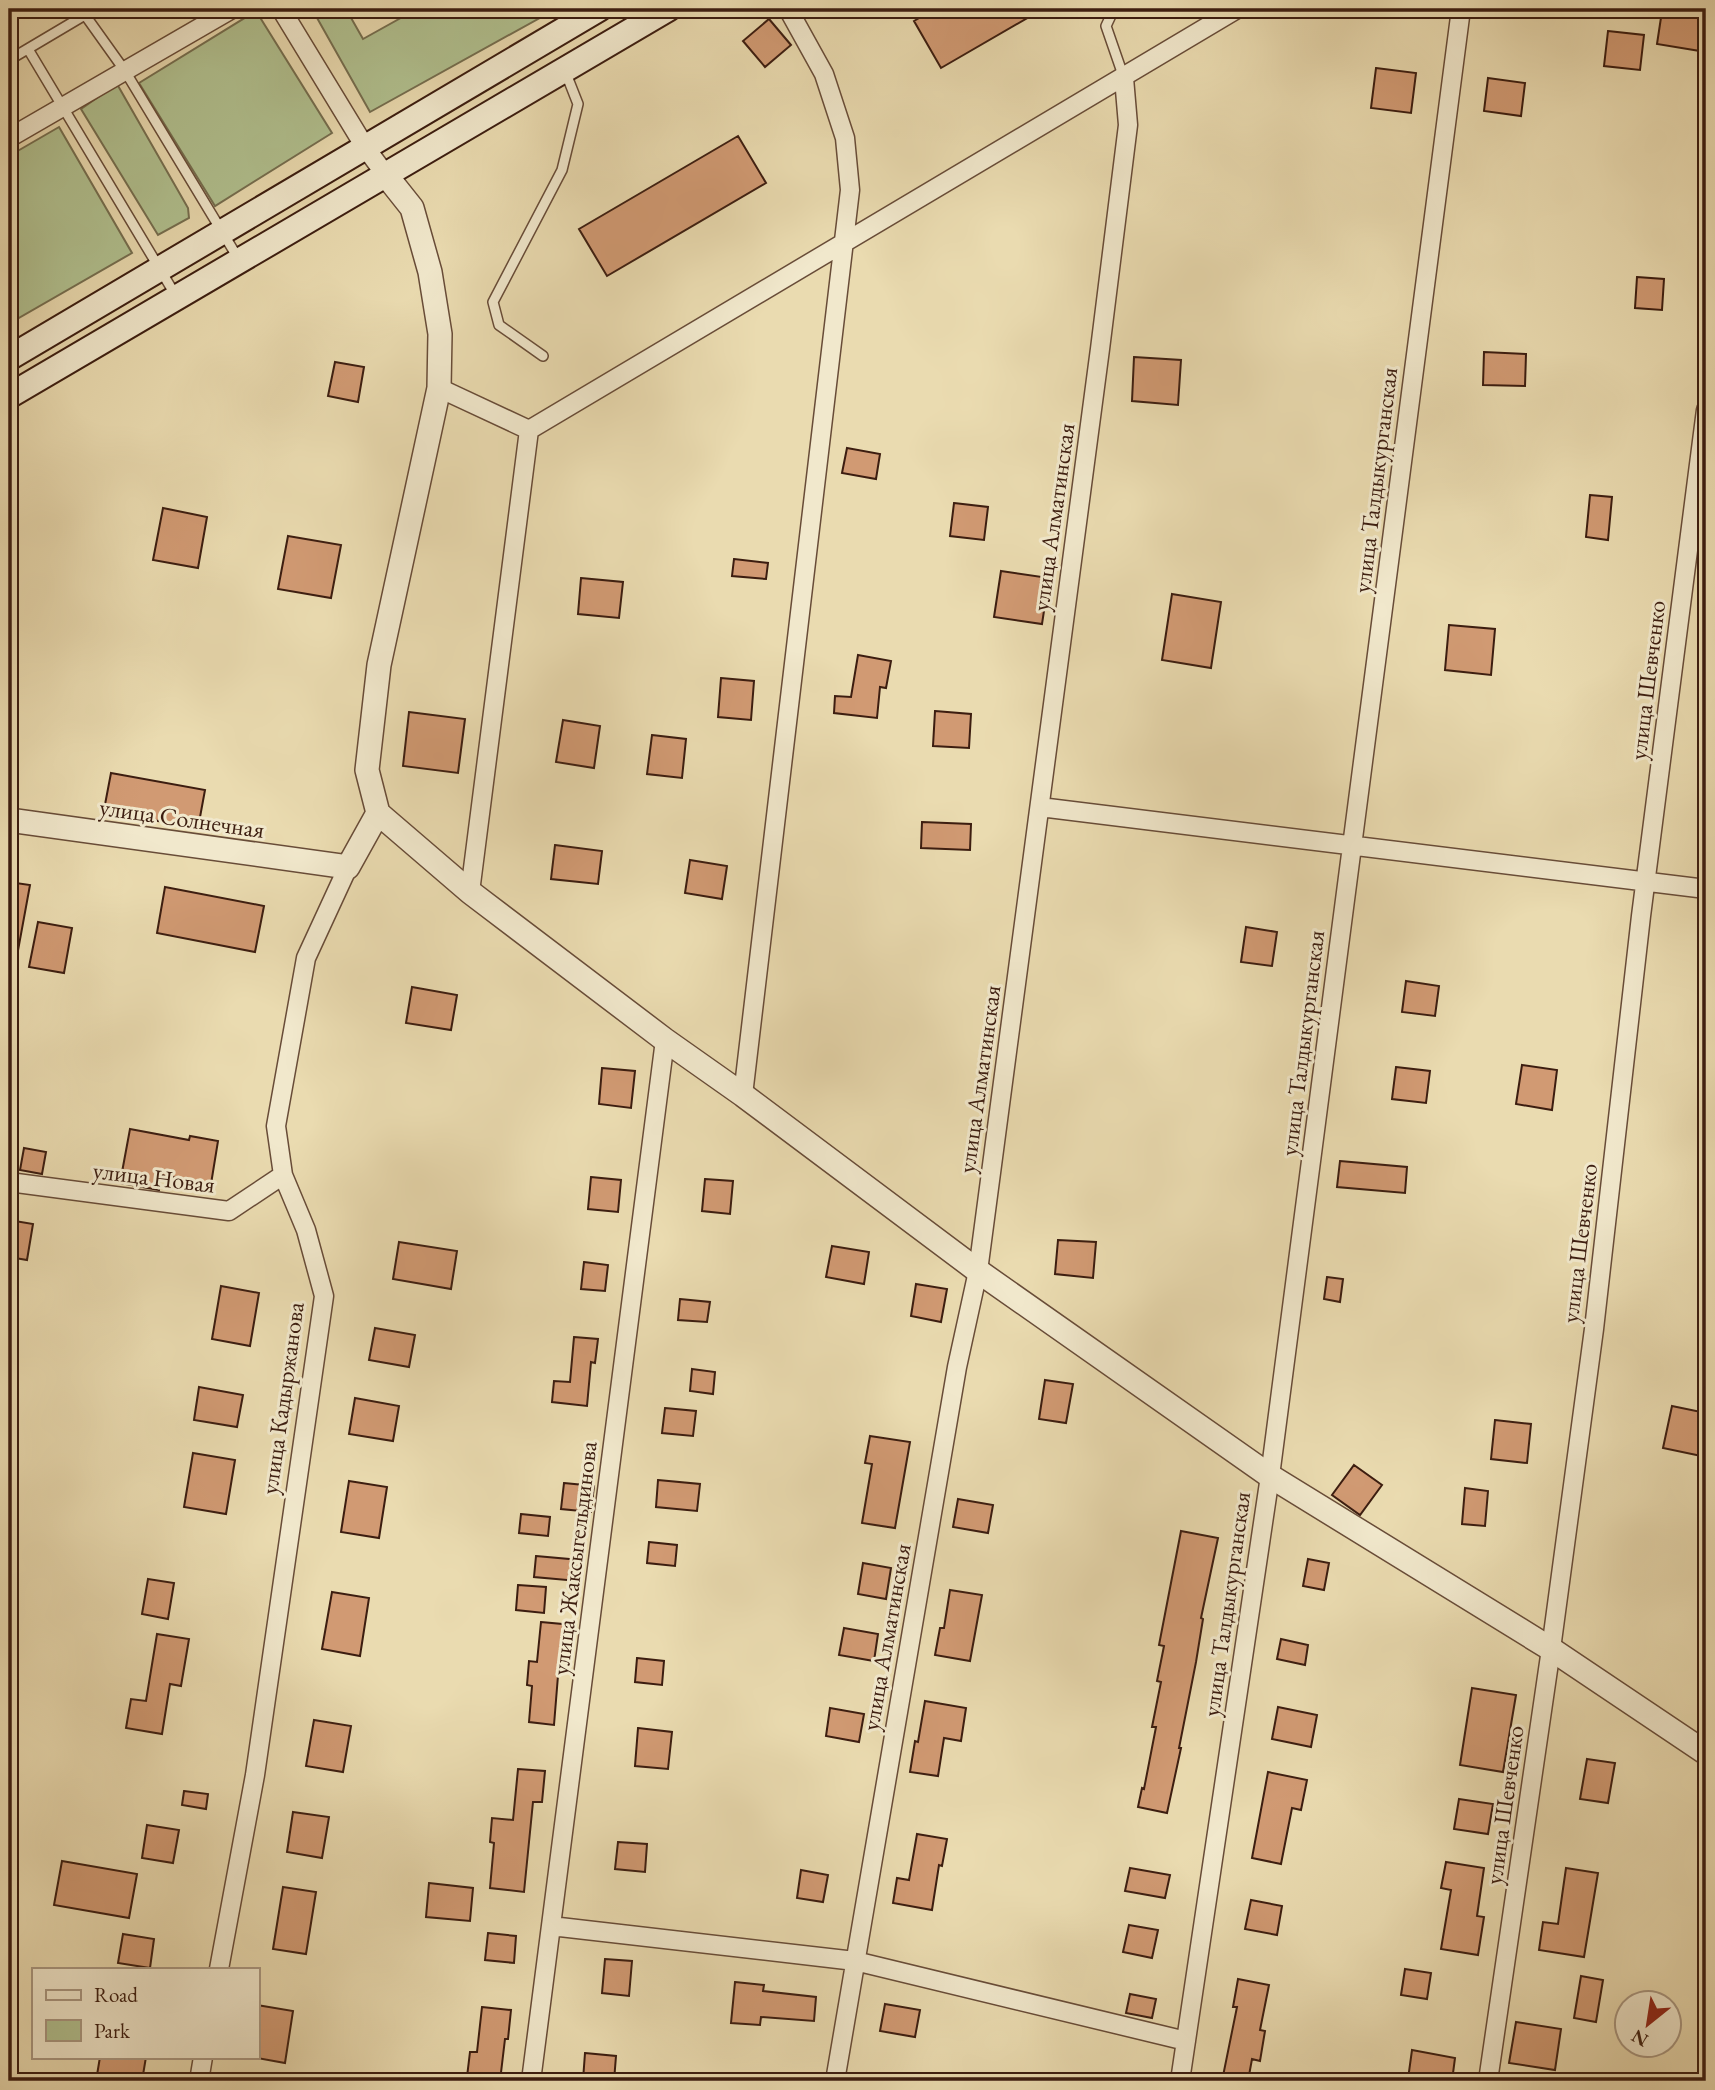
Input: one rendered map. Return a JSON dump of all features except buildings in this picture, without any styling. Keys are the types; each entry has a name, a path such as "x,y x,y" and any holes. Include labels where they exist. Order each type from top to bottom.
{"main road":[{"path":"9,358 599,9"},
{"path":"9,396 668,9"}],"street":[{"path":"9,138 232,9"},
{"path":"281,9 365,147 412,208 430,272 440,334 439,388 379,665 367,770 378,813 470,892 978,1271 1270,1476 1551,1649 1706,1753"},
{"path":"743,1096 850,190 845,138 824,74 788,9"},
{"path":"529,429 1237,9"},
{"name":"улица Талдыкурганская","path":"1180,2081 1270,1476 1461,9"},
{"name":"улица Алматинская","path":"835,2081 957,1367 978,1271 1128,125 1124,78"},
{"path":"439,388 529,429"},
{"name":"улица Шевченко","path":"1488,2081 1594,1329 1645,881 1706,410"},
{"path":"470,892 529,429"},
{"path":"1040,807 1706,889"},
{"name":"улица Кадыржанова","path":"219,1968 255,1775 324,1296 306,1230 283,1175 276,1125 306,958 348,867 378,813"},
{"name":"улица Солнечная","path":"9,820 348,867"},
{"name":"улица Жаксыгельдинова","path":"531,2081 665,1040"},
{"name":"улица Новая","path":"9,1182 229,1211 283,1175"},
{"path":"551,1926 855,1961 1186,2041"},
{"path":"199,2081 203,2058"}],"lane":[{"path":"9,60 95,9"},
{"path":"1114,9 1106,26 1124,78"},
{"path":"85,15 125,71 239,260"},
{"path":"28,49 177,297"},
{"path":"543,356 499,325 493,302 562,170 578,104 564,70"}],"green space":[{"path":"312,9 346,9 363,39 417,9 556,9 370,112"},
{"path":"256,11 332,133 215,206 139,83"},
{"path":"117,84 188,208 189,218 158,235 81,109"},
{"path":"59,127 132,253 10,323 9,156"}]}
